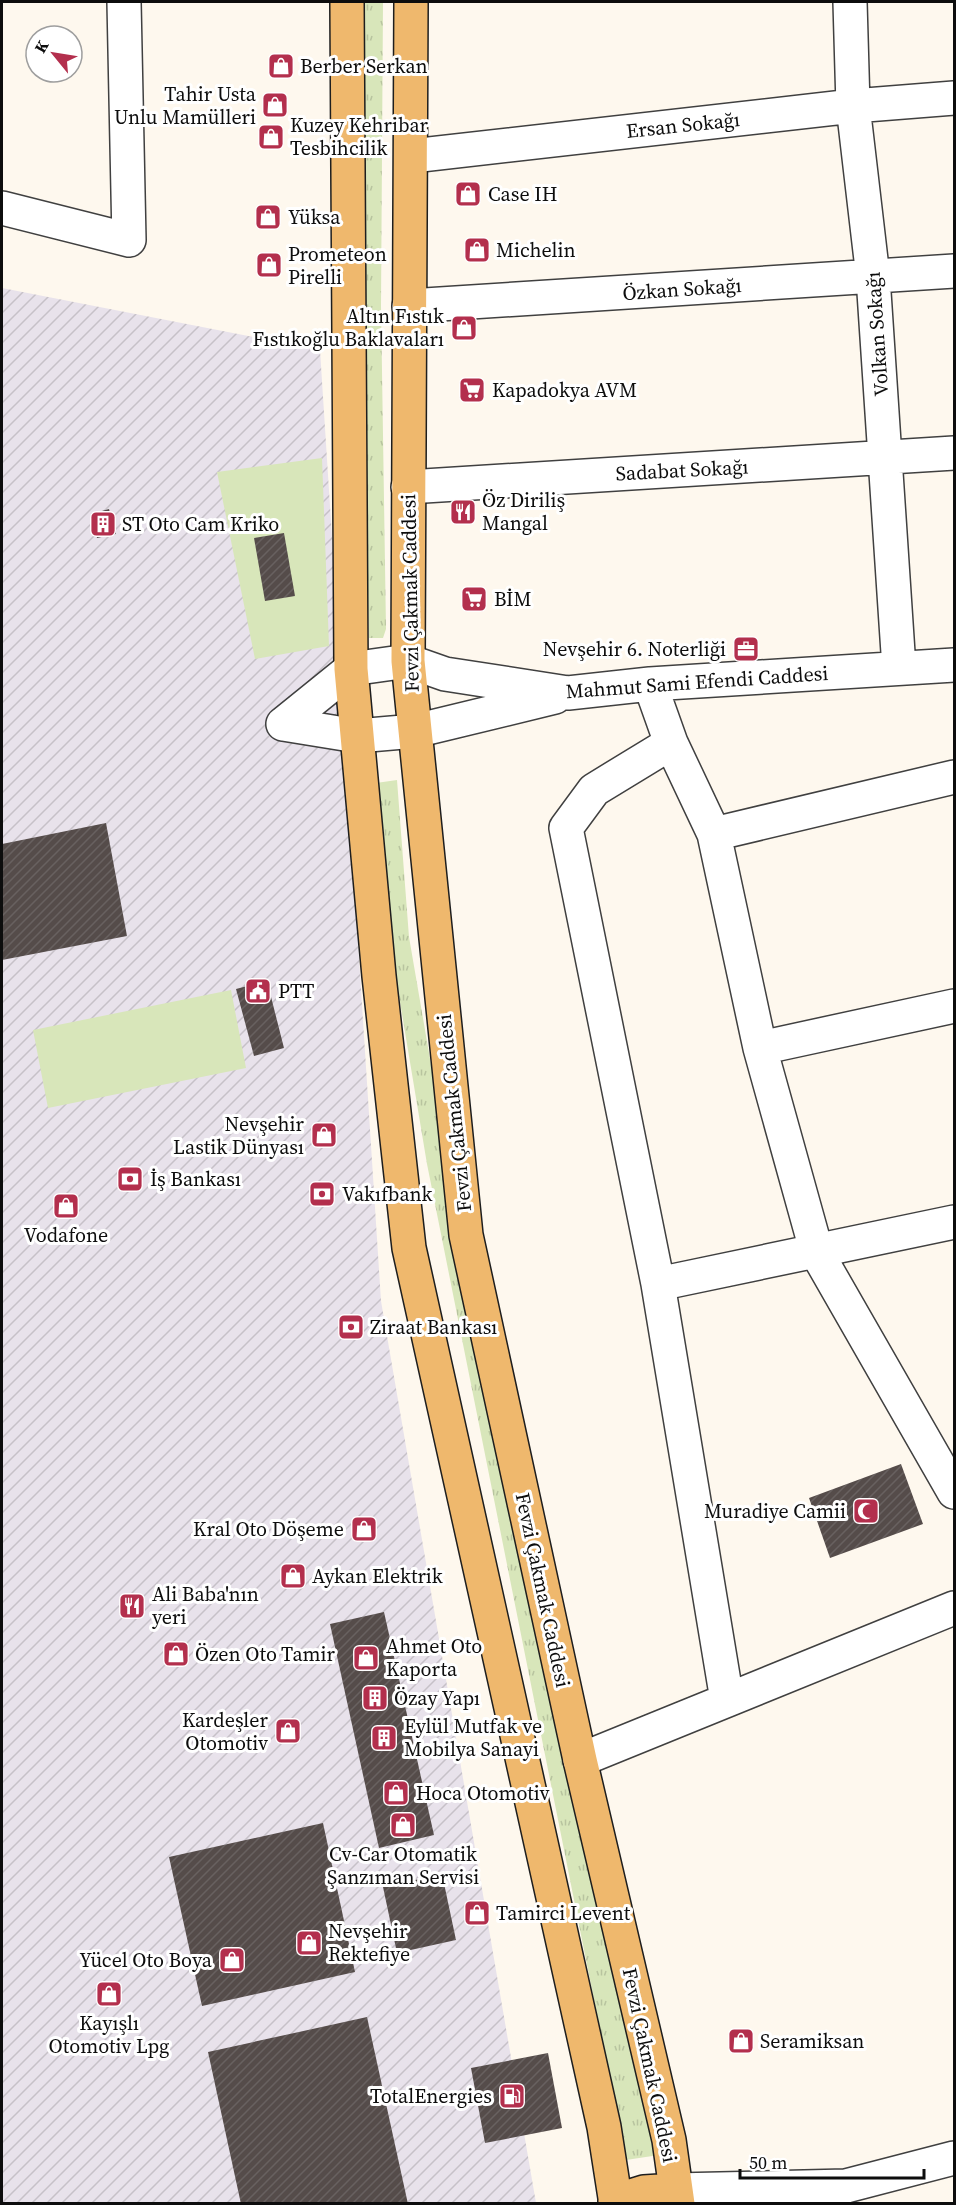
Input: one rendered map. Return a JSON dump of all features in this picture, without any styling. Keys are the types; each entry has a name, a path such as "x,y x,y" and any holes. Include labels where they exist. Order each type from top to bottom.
{"main road":[{"path":"347,2 351,669 379,976 409,1248 604,2127 614,2203 644,2192 677,2197"},
{"name":"Fevzi Çakmak Caddesi","path":"411,2 408,661 466,1235 580,1760 669,2140 677,2197"}],"street":[{"path":"2,208 129,240 124,2"},
{"name":"Volkan Sokağı","path":"850,2 853,106 873,277 899,668"},
{"name":"Ersan Sokağı","path":"412,156 853,106 954,98"},
{"name":"Özkan Sokağı","path":"409,306 954,272"},
{"name":"Sadabat Sokağı","path":"408,486 954,453"},
{"path":"408,661 351,669 283,724 357,736 415,731 568,693"},
{"name":"Mahmut Sami Efendi Caddesi","path":"408,661 445,674 568,693 650,684 954,664"},
{"path":"650,684 671,743 714,834 760,1048 817,1253 944,1454 954,1492"},
{"path":"671,743 594,790 566,828 658,1284 727,1700"},
{"path":"714,834 954,777"},
{"path":"760,1048 954,1006"},
{"path":"658,1284 817,1253 954,1222"},
{"path":"580,1760 954,1608"},
{"path":"677,2197 846,2186 954,2158"},
{"path":"810,2204 846,2186"}],"shaded area":[{"path":"2,288 320,350 381,1301 536,2203 2,2203"}],"green space":[{"path":"363,2 383,2 381,306 386,629 383,638 369,638 363,349"},
{"path":"322,458 329,646 255,659 217,472"},
{"path":"397,780 409,937 449,1169 659,2155 626,2160 427,1164 389,936 376,783"},
{"path":"231,990 246,1068 48,1108 33,1030"}],"building":[{"name":"ST Oto Cam Kriko","path":"109,509 116,534 97,538 91,514"},
{"path":"284,533 295,596 265,601 254,538"},
{"path":"106,823 127,936 2,960 2,844"},
{"path":"267,981 284,1048 254,1056 236,989"},
{"name":"Muradiye Camii","path":"901,1464 923,1524 830,1558 809,1498"},
{"path":"384,1612 434,1835 379,1848 330,1624"},
{"path":"323,1823 355,1972 202,2006 169,1857"},
{"path":"442,1874 456,1940 397,1953 383,1887"},
{"path":"367,2017 408,2204 241,2204 208,2052"},
{"path":"548,2053 562,2128 485,2143 471,2068"}],"place":[{"name":"Berber Serkan","path":"281,66"},
{"name":"Tahir Usta Unlu Mamülleri","path":"275,105"},
{"name":"Kuzey Kehribar Tesbihcilik","path":"271,137"},
{"name":"Case IH","path":"468,194"},
{"name":"Yüksa","path":"268,217"},
{"name":"Michelin","path":"477,250"},
{"name":"Prometeon Pirelli","path":"269,265"},
{"name":"Altın Fıstık Fıstıkoğlu Baklavaları","path":"464,328"},
{"name":"Kapadokya AVM","path":"472,390"},
{"name":"Öz Diriliş Mangal","path":"463,512"},
{"name":"ST Oto Cam Kriko","path":"103,524"},
{"name":"BİM","path":"474,599"},
{"name":"Nevşehir 6. Noterliği","path":"746,649"},
{"name":"PTT","path":"258,991"},
{"name":"Nevşehir Lastik Dünyası","path":"324,1135"},
{"name":"İş Bankası","path":"130,1179"},
{"name":"Vakıfbank","path":"322,1194"},
{"name":"Vodafone","path":"66,1206"},
{"name":"Ziraat Bankası","path":"351,1327"},
{"name":"Muradiye Camii","path":"866,1511"},
{"name":"Kral Oto Döşeme","path":"364,1529"},
{"name":"Aykan Elektrik","path":"293,1576"},
{"name":"Ali Baba'nın yeri","path":"132,1606"},
{"name":"Özen Oto Tamir","path":"176,1654"},
{"name":"Ahmet Oto Kaporta","path":"366,1658"},
{"name":"Özay Yapı","path":"375,1698"},
{"name":"Kardeşler Otomotiv","path":"288,1731"},
{"name":"Eylül Mutfak ve Mobilya Sanayi","path":"384,1738"},
{"name":"Hoca Otomotiv","path":"396,1793"},
{"name":"Cv-Car Otomatik Şanzıman Servisi","path":"403,1825"},
{"name":"Tamirci Levent","path":"477,1913"},
{"name":"Nevşehir Rektefiye","path":"309,1943"},
{"name":"Yücel Oto Boya","path":"232,1960"},
{"name":"Kayışlı Otomotiv Lpg","path":"109,1994"},
{"name":"Seramiksan","path":"741,2041"},
{"name":"TotalEnergies","path":"512,2096"}]}
